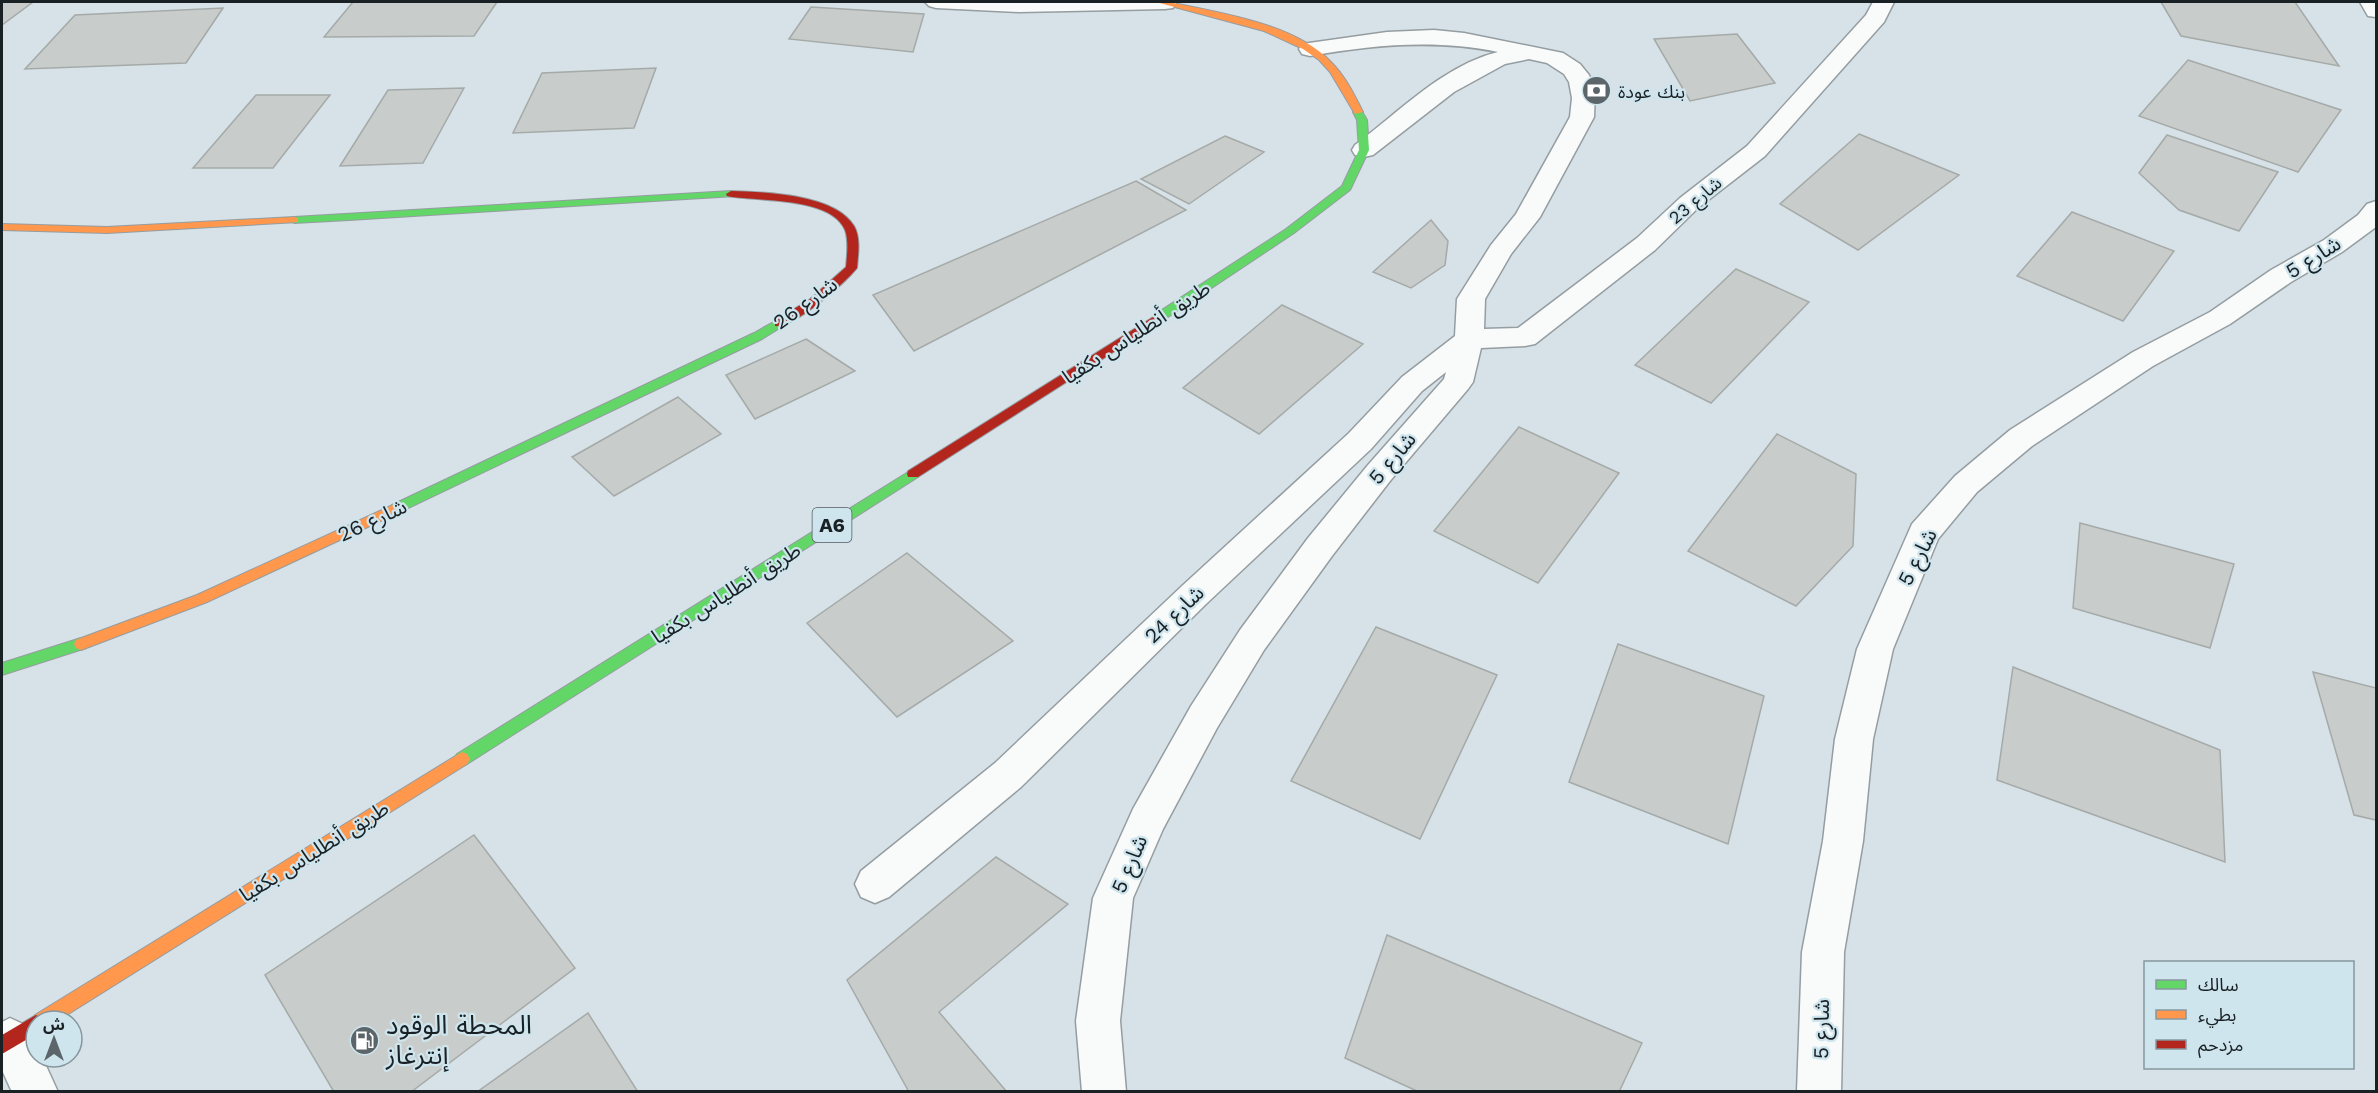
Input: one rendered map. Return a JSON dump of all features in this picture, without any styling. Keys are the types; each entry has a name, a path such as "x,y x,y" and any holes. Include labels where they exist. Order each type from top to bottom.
{"main road":[{"name":"طريق أنطلياس بكفيا","path":"22,1033 620,660 1193,296 1290,231 1346,188 1364,150 1362,120 1346,87 1324,60 1311,49 1257,26 1163,2"},
{"name":"شارع 26","path":"2,227 107,230 438,213 604,199 733,194 789,199 830,210 848,224 854,241 851,268 813,303 758,336 547,438 242,580 109,635 2,669"}],"street":[{"path":"936,2 1019,6 1163,2"},
{"name":"شارع 23","path":"1469,339 1525,337 1646,244 1689,203 1756,152 1876,17 1883,2"},
{"path":"2370,2 2376,11"},
{"name":"شارع 5","path":"1104,1092 1098,1021 1113,898 1147,821 1204,717 1252,640 1357,501 1458,382 1469,339 1471,299 1500,251 1527,217 1582,117 1584,86 1578,73 1555,58 1486,44 1435,37 1367,40 1311,49"},
{"path":"1364,150 1450,85 1476,69 1499,58 1530,52"},
{"name":"شارع 5","path":"1819,1092 1823,952 1843,841 1854,739 1875,649 1924,533 1966,484 2021,438 2143,359 2220,318 2282,276 2333,246 2367,221 2376,209"},
{"name":"شارع 24","path":"875,884 1008,775 1194,595 1360,441 1412,384 1469,339"},
{"path":"22,1033 36,1092"}],"building":[{"path":"2,2 33,2 2,25"},
{"path":"353,2 497,2 474,36 324,37"},
{"path":"2161,2 2295,2 2339,66 2181,36"},
{"path":"811,7 924,14 913,52 789,39"},
{"path":"223,8 186,63 25,69 75,15"},
{"path":"1737,34 1775,83 1690,101 1654,39"},
{"path":"2188,60 2341,110 2298,172 2139,116"},
{"path":"656,68 634,128 513,133 542,73"},
{"path":"464,88 423,163 340,166 388,90"},
{"path":"256,95 330,95 273,168 193,168"},
{"path":"1859,134 1959,175 1858,250 1780,204"},
{"path":"2167,135 2278,172 2239,231 2179,210 2139,173"},
{"path":"1225,136 1264,152 1189,204 1141,179"},
{"path":"1136,181 1186,210 914,351 873,295"},
{"path":"2072,212 2174,251 2123,321 2017,276"},
{"path":"1431,220 1448,241 1445,265 1411,288 1373,272"},
{"path":"1736,269 1809,302 1711,403 1635,365"},
{"path":"1282,305 1363,344 1259,434 1183,388"},
{"path":"806,339 855,371 755,419 726,375"},
{"path":"678,397 721,434 614,496 572,457"},
{"path":"1519,427 1619,473 1538,583 1434,531"},
{"path":"1777,434 1856,474 1853,546 1796,606 1688,551"},
{"path":"2080,523 2234,564 2210,648 2073,608"},
{"path":"907,553 1013,641 897,717 807,623"},
{"path":"1376,627 1497,675 1420,839 1291,781"},
{"path":"1618,644 1764,696 1728,844 1569,782"},
{"path":"2013,667 2220,750 2225,862 1997,780"},
{"path":"2313,672 2376,688 2376,820 2354,815"},
{"path":"474,835 575,968 411,1092 334,1092 265,975"},
{"path":"996,857 1068,904 939,1012 1007,1092 909,1092 847,980"},
{"path":"1387,935 1642,1043 1619,1092 1419,1092 1345,1058"},
{"path":"588,1013 638,1092 477,1092"}],"traffic: fast":[{"path":"1158,318 1290,231 1346,188 1364,150 1362,120 1358,112"},
{"path":"294,220 731,194"},
{"path":"397,508 758,336 779,323"},
{"path":"462,759 913,474"},
{"path":"2,669 81,644"}],"traffic: slow":[{"path":"1160,2 1245,22 1288,37 1322,58 1334,70 1358,112"},
{"path":"2,227 107,230 294,220"},
{"path":"81,644 202,599 397,508"},
{"path":"60,1009 462,759"}],"traffic: jam":[{"path":"731,194 777,197 814,205 842,218 851,232 853,247 851,268 813,303 779,323"},
{"path":"913,474 1158,318"},
{"path":"2,1045 24,1031"}],"place":[{"name":"بنك عودة","path":"1597,91"},
{"name":"المحطة الوقود إنترغاز","path":"365,1040"}]}
